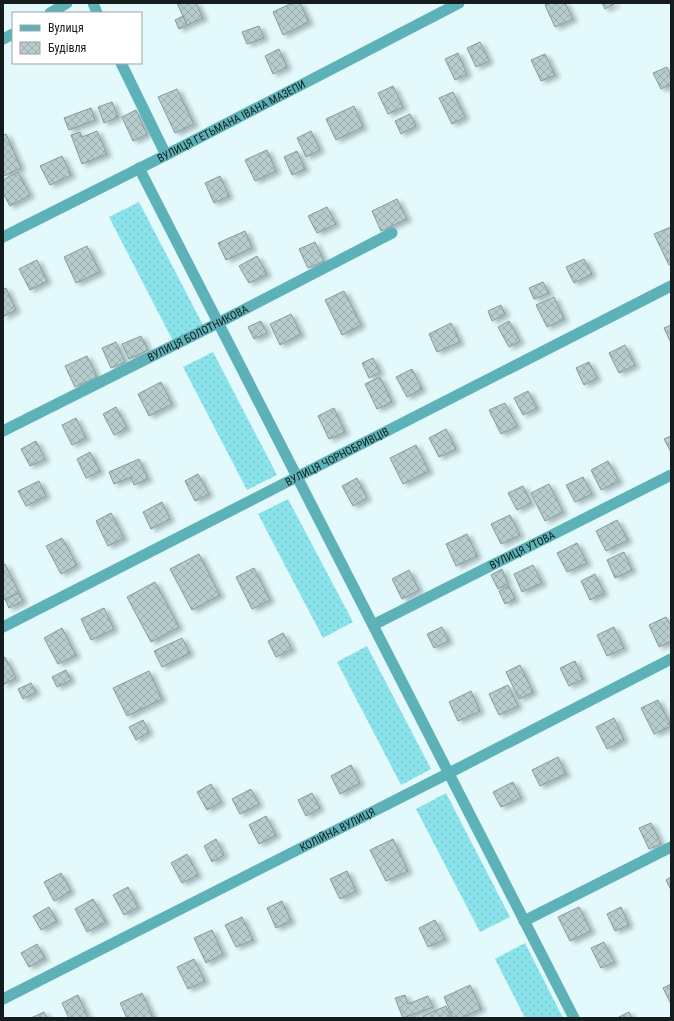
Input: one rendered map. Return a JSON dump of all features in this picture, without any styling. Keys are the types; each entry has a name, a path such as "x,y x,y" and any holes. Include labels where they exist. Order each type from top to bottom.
{"street":[{"path":"52,12 67,3"},
{"path":"92,3 96,12"},
{"name":"ВУЛИЦЯ ГЕТЬМАНА ІВАНА МАЗЕПИ","path":"3,237 166,155 459,3"},
{"path":"3,39 12,34"},
{"path":"121,64 166,155"},
{"path":"139,168 574,1018"},
{"name":"ВУЛИЦЯ БОЛОТНИКОВА","path":"3,431 218,323 392,232"},
{"name":"ВУЛИЦЯ ЧОРНОБРИВЦІВ","path":"3,627 671,286"},
{"name":"ВУЛИЦЯ УТОВА","path":"373,625 671,474"},
{"name":"КОЛІЙНА ВУЛИЦЯ","path":"3,999 671,659"},
{"path":"524,921 671,847"}],"shaded area":[{"path":"139,202 203,325 173,341 109,217"},
{"path":"213,352 277,475 247,490 183,367"},
{"path":"288,499 353,622 323,638 258,514"},
{"path":"367,646 431,769 401,785 337,662"},
{"path":"446,793 510,917 480,932 416,809"},
{"path":"525,943 563,1018 525,1018 495,959"}],"building":[{"path":"177,3 196,3 203,18 187,25"},
{"path":"292,3 300,3 309,22 283,35 273,12"},
{"path":"550,3 565,3 573,19 555,27 545,5"},
{"path":"602,3 616,3 605,9"},
{"path":"183,16 187,25 179,29 175,20"},
{"path":"259,26 264,38 247,44 242,32"},
{"path":"480,42 489,61 476,67 467,48"},
{"path":"279,49 287,67 273,74 265,56"},
{"path":"458,53 467,74 455,80 445,59"},
{"path":"545,54 555,75 541,81 531,60"},
{"path":"667,67 671,76 671,84 661,89 653,73"},
{"path":"393,86 403,107 388,114 378,93"},
{"path":"177,89 194,124 175,133 158,97"},
{"path":"453,92 465,117 452,124 439,98"},
{"path":"112,102 118,117 104,123 98,107"},
{"path":"354,106 363,127 336,140 326,119"},
{"path":"91,108 95,120 69,130 64,118"},
{"path":"136,110 147,134 133,141 122,117"},
{"path":"410,114 416,126 401,134 395,121"},
{"path":"97,131 107,154 82,164 71,135 80,132 82,137"},
{"path":"311,131 320,150 306,157 297,138"},
{"path":"6,134 21,168 4,176 3,135"},
{"path":"267,150 276,171 255,181 245,160"},
{"path":"297,151 305,169 292,175 284,157"},
{"path":"62,156 71,175 50,185 40,166"},
{"path":"18,172 30,195 10,206 3,193 3,180"},
{"path":"220,176 229,196 214,203 205,183"},
{"path":"397,199 407,219 381,231 372,211"},
{"path":"327,207 336,224 317,233 308,216"},
{"path":"671,227 671,264 669,265 654,234"},
{"path":"245,231 252,248 226,260 218,243"},
{"path":"315,242 324,261 308,268 299,249"},
{"path":"87,246 100,272 76,283 64,257"},
{"path":"257,256 267,274 249,283 239,266"},
{"path":"584,259 592,274 574,283 566,267"},
{"path":"37,260 47,281 30,290 19,269"},
{"path":"543,282 549,293 534,299 529,288"},
{"path":"6,288 16,310 3,317 3,289"},
{"path":"344,291 361,325 342,335 325,300"},
{"path":"554,297 564,319 547,327 536,305"},
{"path":"501,305 505,314 492,321 488,311"},
{"path":"291,314 301,334 280,345 270,324"},
{"path":"261,321 267,333 254,339 248,327"},
{"path":"509,321 520,341 509,347 498,327"},
{"path":"451,323 460,342 437,352 429,334"},
{"path":"671,325 671,343 664,328"},
{"path":"141,336 148,350 129,359 122,344"},
{"path":"116,342 125,362 111,368 102,348"},
{"path":"625,345 635,365 619,373 609,353"},
{"path":"87,356 97,377 75,387 65,366"},
{"path":"373,358 380,372 369,378 362,363"},
{"path":"589,362 597,378 584,385 576,368"},
{"path":"412,369 422,389 407,397 396,377"},
{"path":"380,377 392,402 377,409 365,384"},
{"path":"161,382 172,404 149,416 138,394"},
{"path":"528,391 537,408 523,415 514,398"},
{"path":"505,403 517,426 501,434 489,410"},
{"path":"116,407 127,428 114,435 103,414"},
{"path":"334,408 345,432 329,439 318,416"},
{"path":"76,418 86,438 72,445 62,425"},
{"path":"446,429 456,449 439,457 429,438"},
{"path":"671,436 671,452 664,439"},
{"path":"36,441 45,459 30,466 21,449"},
{"path":"416,445 429,471 403,484 390,458"},
{"path":"90,452 100,471 86,478 77,459"},
{"path":"139,459 148,479 134,485 131,477 114,484 109,472"},
{"path":"608,461 619,481 601,490 591,470"},
{"path":"198,474 209,494 195,501 185,481"},
{"path":"583,477 592,494 575,502 566,485"},
{"path":"357,478 367,498 353,506 342,486"},
{"path":"39,481 46,496 26,506 18,491"},
{"path":"549,484 563,512 545,521 531,493"},
{"path":"523,486 531,503 517,510 508,493"},
{"path":"162,502 170,519 151,529 143,512"},
{"path":"111,513 124,538 108,546 96,521"},
{"path":"510,515 520,535 501,544 491,524"},
{"path":"617,520 628,540 606,551 596,531"},
{"path":"467,534 477,556 456,566 446,544"},
{"path":"62,538 77,565 61,574 46,546"},
{"path":"577,543 587,563 567,572 557,553"},
{"path":"624,552 632,570 615,578 607,560"},
{"path":"199,554 220,595 192,610 170,569"},
{"path":"5,564 19,593 3,600 3,565"},
{"path":"533,565 542,583 522,592 514,574"},
{"path":"254,568 270,600 252,609 236,577"},
{"path":"502,569 508,584 498,589 491,575"},
{"path":"409,570 419,590 402,599 392,579"},
{"path":"595,574 604,593 590,600 581,581"},
{"path":"155,582 179,627 151,642 127,597"},
{"path":"509,586 515,599 505,604 499,591"},
{"path":"19,593 23,601 9,608 5,599"},
{"path":"104,608 114,629 91,640 81,619"},
{"path":"666,617 671,626 671,641 659,647 649,625"},
{"path":"442,627 449,641 434,648 427,634"},
{"path":"614,627 624,648 607,656 597,635"},
{"path":"62,628 76,655 58,664 44,638"},
{"path":"283,633 292,649 276,657 268,641"},
{"path":"182,638 190,653 162,667 154,651"},
{"path":"5,657 16,678 3,685 3,659"},
{"path":"575,661 583,679 569,686 560,668"},
{"path":"520,665 533,692 519,699 506,672"},
{"path":"66,670 71,680 57,687 52,677"},
{"path":"149,671 162,699 127,716 113,688"},
{"path":"31,683 36,692 23,699 18,689"},
{"path":"508,685 518,706 499,715 489,694"},
{"path":"471,691 480,711 458,721 449,702"},
{"path":"658,700 671,726 654,734 641,708"},
{"path":"614,718 624,740 607,749 596,727"},
{"path":"143,720 149,732 136,740 129,727"},
{"path":"558,757 566,774 540,786 532,770"},
{"path":"351,765 360,783 340,794 331,776"},
{"path":"513,782 521,798 501,807 493,792"},
{"path":"211,784 221,802 207,810 197,792"},
{"path":"251,789 259,804 240,814 232,799"},
{"path":"312,793 320,808 306,816 298,800"},
{"path":"266,816 276,835 259,844 249,825"},
{"path":"651,823 661,844 649,849 639,828"},
{"path":"216,839 224,855 212,862 204,846"},
{"path":"393,839 408,871 386,881 370,850"},
{"path":"187,854 198,875 182,883 171,863"},
{"path":"347,871 356,891 340,899 330,879"},
{"path":"61,873 71,891 54,901 44,882"},
{"path":"671,877 671,890 666,880"},
{"path":"128,887 138,907 124,915 113,895"},
{"path":"93,899 106,922 87,932 75,909"},
{"path":"282,901 291,921 276,928 267,908"},
{"path":"49,907 57,921 41,930 33,916"},
{"path":"579,907 591,931 570,941 558,917"},
{"path":"621,907 629,925 615,931 607,914"},
{"path":"242,917 253,940 236,947 225,925"},
{"path":"435,920 445,939 428,947 419,928"},
{"path":"212,930 223,954 206,963 194,938"},
{"path":"604,942 614,962 601,968 591,948"},
{"path":"37,944 45,958 29,967 21,953"},
{"path":"194,959 205,981 188,989 177,967"},
{"path":"671,984 671,1004 663,988"},
{"path":"470,985 481,1009 461,1018 453,1018 444,997"},
{"path":"142,993 153,1018 127,1018 120,1003"},
{"path":"78,995 88,1018 69,1018 62,1003"},
{"path":"405,995 408,1004 428,996 433,1007 403,1018 395,998"},
{"path":"446,1006 451,1018 424,1018 423,1016"},
{"path":"44,1012 47,1018 31,1018"},
{"path":"629,1012 632,1018 617,1018"}]}
